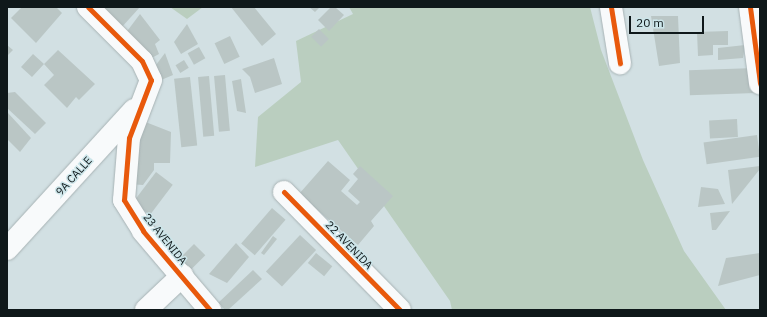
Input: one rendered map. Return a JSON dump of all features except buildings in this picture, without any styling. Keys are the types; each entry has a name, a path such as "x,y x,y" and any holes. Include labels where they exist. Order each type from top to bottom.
{"street":[{"path":"88,7 142,60 151,80 141,103"},
{"path":"612,7 620,63"},
{"path":"750,7 760,83"},
{"name":"9A CALLE","path":"7,249 141,103"},
{"name":"23 AVENIDA","path":"141,103 128,138 124,200 143,231 210,310"},
{"name":"22 AVENIDA","path":"284,192 400,310"},
{"path":"146,310 182,276"}],"green space":[{"path":"170,7 203,7 187,19"},
{"path":"349,7 590,7 601,50 643,160 684,251 726,310 452,310 450,301 338,140 255,167 258,117 301,82 296,41 353,14"}],"cycle path":[{"path":"88,7 142,61 151,80 129,138 124,200 143,231 210,310"},
{"path":"611,7 620,63"},
{"path":"750,7 760,83"},
{"path":"284,192 400,310"}]}
